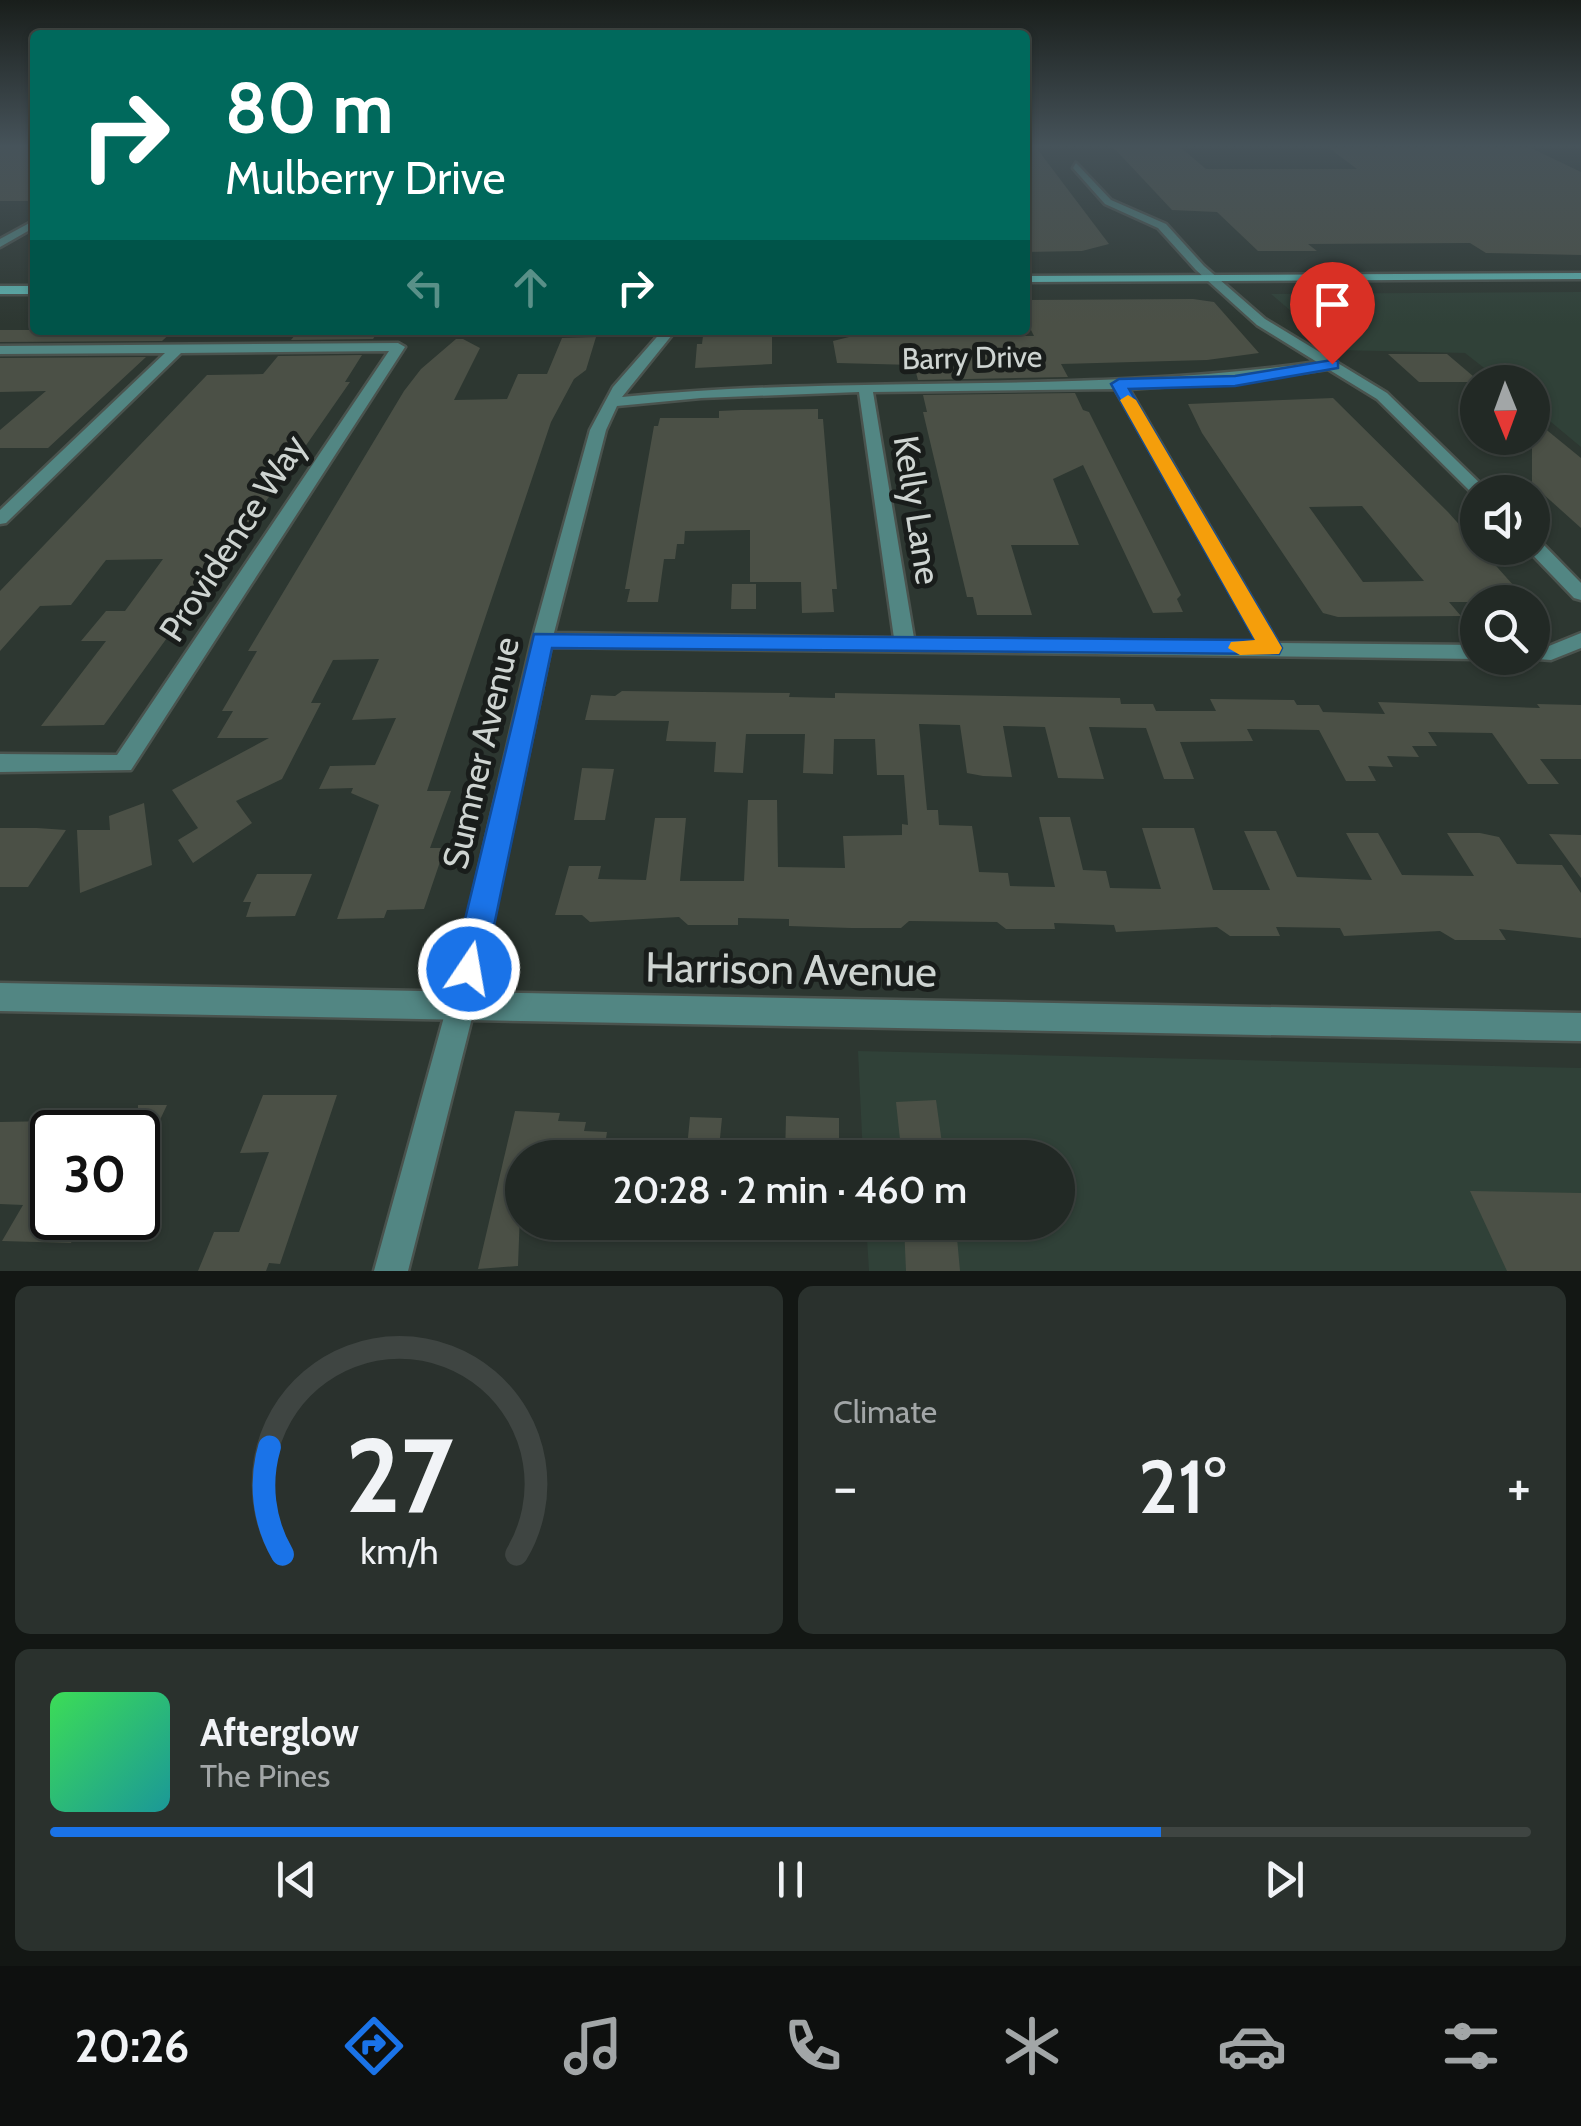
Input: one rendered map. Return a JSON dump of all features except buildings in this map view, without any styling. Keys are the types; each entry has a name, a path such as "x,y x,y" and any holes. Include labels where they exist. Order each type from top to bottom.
{"main road":[{"path":"1030,279 1581,276"},
{"path":"0,290 30,290"}],"street":[{"path":"1115,205 1162,226 1262,322 1392,405 1464,475"},
{"path":"2,243 30,227"},
{"path":"2,243 30,241"},
{"path":"241,348 244,335"},
{"path":"0,350 241,348 261,335"},
{"name":"Sumner Avenue","path":"391,1271 461,1006 542,640 598,430 610,402 666,335"},
{"name":"Providence Way","path":"0,763 122,764 398,347 241,348"},
{"path":"0,519 178,348"},
{"name":"Barry Drive","path":"610,402 726,390 1235,381 1332,364"},
{"path":"1119,384 1271,648"},
{"name":"Kelly Lane","path":"865,386 905,643"},
{"path":"1550,562 1581,594"},
{"path":"542,640 1460,652"},
{"path":"1550,653 1581,640"},
{"name":"Harrison Avenue","path":"0,997 1581,1027"}],"shaded area":[{"path":"1581,292 1581,447 1550,421 1550,365 1480,365 1465,353 1337,350 1271,294"},
{"path":"858,1051 1581,1068 1581,1271 869,1271 867,1240 1075,1240 1075,1140 862,1140"}],"slow traffic":[{"path":"1128,400 1271,648 1240,648"}],"route":[{"path":"469,969 542,640 1271,648 1119,384 1235,381 1332,364"}]}
